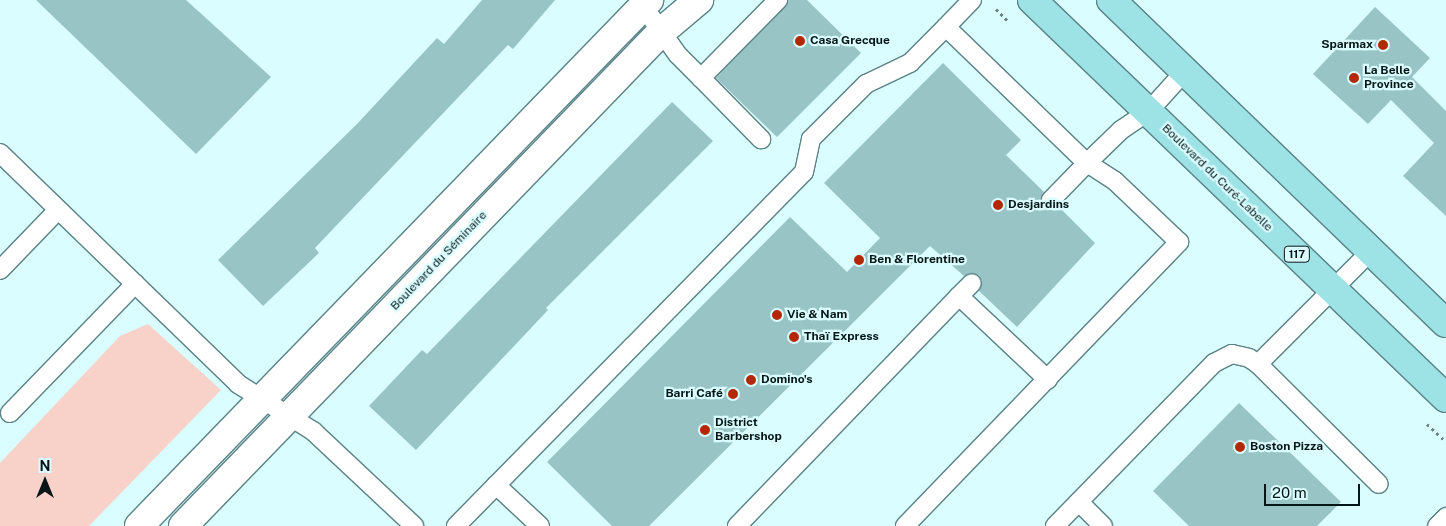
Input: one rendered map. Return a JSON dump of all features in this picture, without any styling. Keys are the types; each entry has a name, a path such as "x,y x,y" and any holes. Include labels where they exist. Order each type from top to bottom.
{"main road":[{"name":"Boulevard du Curé-Labelle","path":"1032,0 1446,398"},
{"path":"1111,0 1446,323"}],"street":[{"name":"Boulevard du Séminaire","path":"183,526 661,32 699,0"},
{"path":"139,526 644,2"}],"lane":[{"path":"700,78 778,0"},
{"path":"456,526 804,172 811,139 866,84 910,63 972,0"},
{"path":"644,2 661,32 700,78 761,139"},
{"path":"905,526 1048,380 1179,242 1116,180 1087,163 946,27"},
{"path":"1051,200 1121,130 1148,112 1185,71"},
{"path":"0,153 238,384 313,431 414,526"},
{"path":"0,270 58,210"},
{"path":"1258,364 1371,251"},
{"path":"737,526 972,283"},
{"path":"10,413 135,284"},
{"path":"959,296 1048,380"},
{"path":"1056,526 1214,364 1232,354 1249,358 1258,364 1379,484"},
{"path":"496,485 540,526"},
{"path":"1079,502 1103,526"},
{"path":"1437,526 1446,517"}],"shaded area":[{"path":"148,324 221,390 89,526 0,526 0,463 120,336"}],"building":[{"path":"36,0 186,0 271,77 196,154"},
{"path":"482,0 555,0 513,49 508,45 315,248 319,253 263,306 218,260 357,124 437,38 444,44"},
{"path":"789,0 807,0 861,53 777,137 716,78"},
{"path":"1375,7 1430,58 1412,77 1446,111 1446,216 1403,176 1434,143 1391,100 1368,124 1313,74"},
{"path":"943,63 1021,140 1006,155 1044,192 1041,198 1043,207 1049,210 1059,207 1095,243 1017,327 979,291 982,281 979,275 970,273 964,276 930,246 649,526 612,526 547,462 790,217 847,272 880,238 824,183"},
{"path":"672,102 713,141 546,308 548,310 416,450 369,406 422,350 427,354"},
{"name":"Boston Pizza","path":"1239,403 1341,502 1317,526 1189,526 1153,491"}],"place":[{"name":"Casa Grecque","path":"800,41"},
{"name":"Sparmax","path":"1383,45"},
{"name":"La Belle Province","path":"1354,78"},
{"name":"Desjardins","path":"998,205"},
{"name":"Ben & Florentine","path":"859,260"},
{"name":"Vie & Nam","path":"777,315"},
{"name":"Thaï Express","path":"794,337"},
{"name":"Domino's","path":"751,380"},
{"name":"Barri Café","path":"733,394"},
{"name":"District Barbershop","path":"705,430"},
{"name":"Boston Pizza","path":"1240,447"}]}
